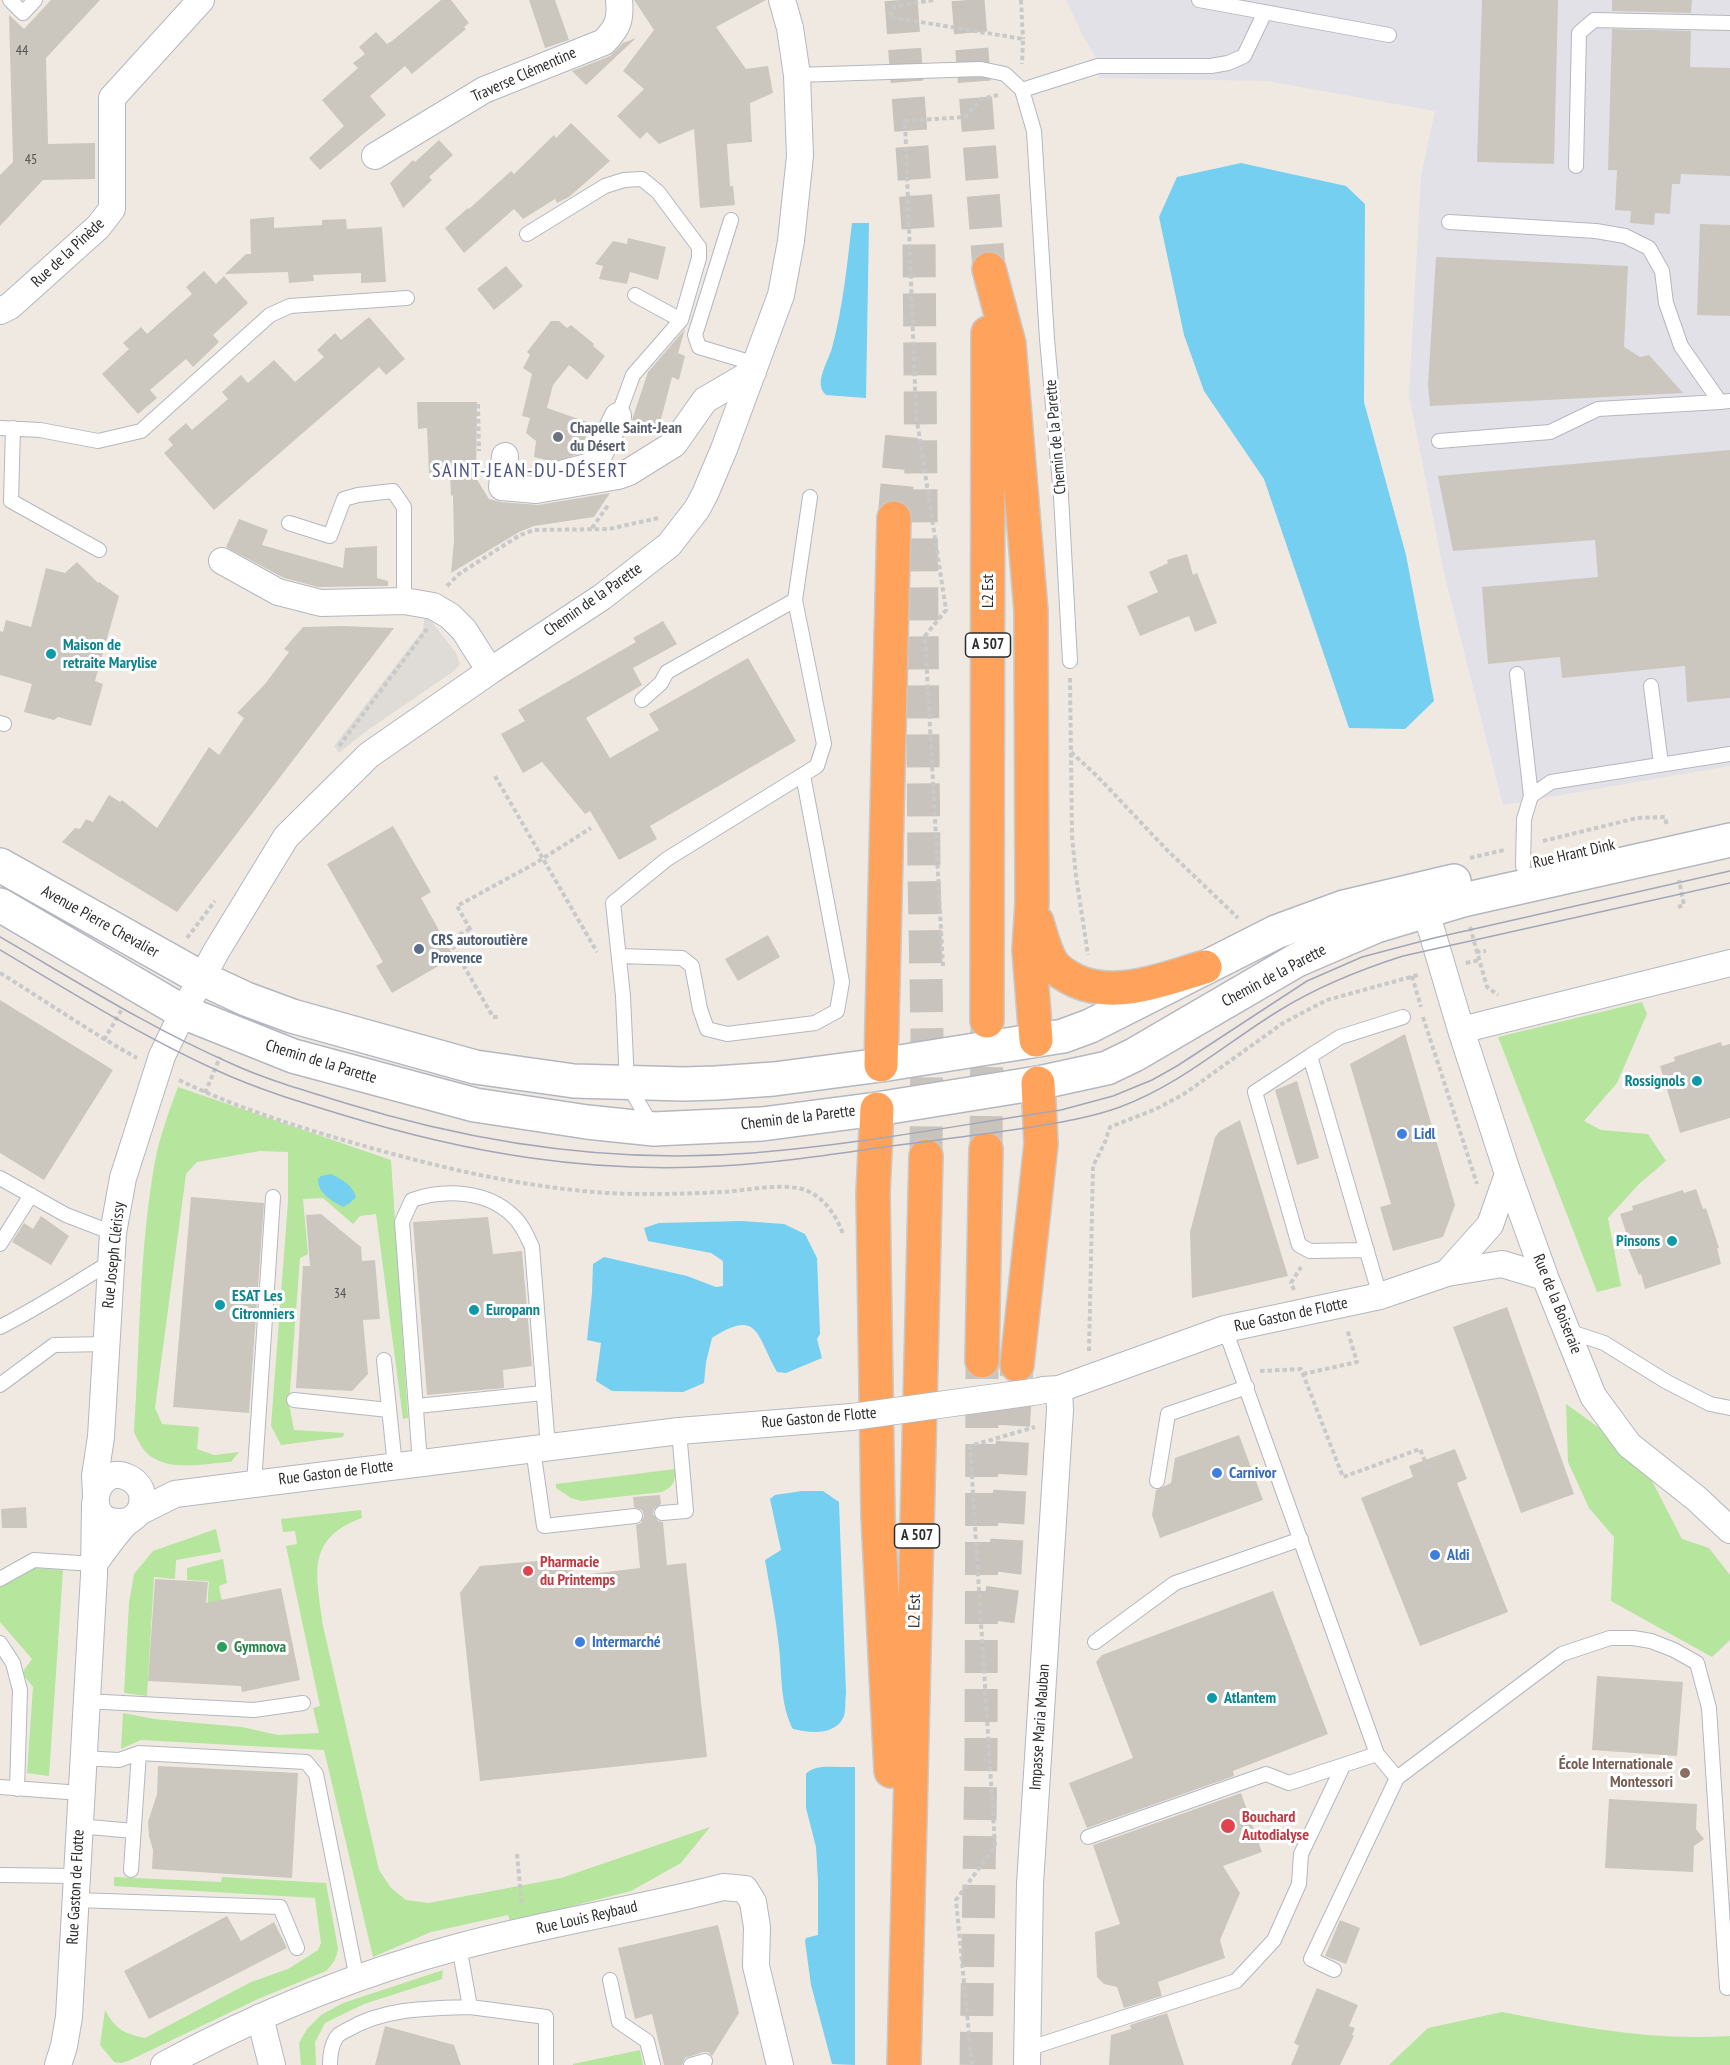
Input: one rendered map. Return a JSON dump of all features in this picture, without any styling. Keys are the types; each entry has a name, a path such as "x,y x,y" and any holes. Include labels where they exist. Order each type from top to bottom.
{"highway":[{"name":"L2 Est","path":"987,1021 988,269 1009,344 1031,611 1032,903"},
{"path":"881,1065 894,519"},
{"path":"1032,903 1051,963 1065,976 1088,986 1102,988 1140,986 1205,967"},
{"path":"1032,903 1029,950 1036,1040"},
{"path":"1017,1365 1041,1144 1038,1083"},
{"path":"877,1109 873,1193 878,1516 895,1847 908,1916"},
{"path":"982,1361 986,1149"},
{"name":"L2 Est","path":"904,2065 926,1156"}],"street":[{"name":"Rue de la Pinède","path":"0,311 10,306 98,227 112,209 112,98 201,0"},
{"name":"Traverse Clémentine","path":"375,156 484,90 604,42 614,31 620,17 620,0"},
{"name":"Chemin de la Parette","path":"783,0 797,75 800,156 791,241 781,296 724,449 697,509 669,545 602,597 369,755 286,837 183,1011 293,1056 475,1104 587,1122 654,1129 762,1124 877,1109 1038,1083 1107,1068 1134,1055 1297,960 1376,926 1422,899"},
{"path":"505,456 502,487 536,490 562,487 629,472 674,444 705,400 754,368"},
{"path":"536,490 551,477 594,465 618,416"},
{"path":"222,561 278,592 321,603 404,601 433,606 450,616 464,630 490,671"},
{"name":"Rue Hrant Dink","path":"1422,899 1523,866 1668,832 1730,830"},
{"name":"Rue Hrant Dink","path":"1422,899 1730,840"},
{"name":"Avenue Pierre Chevalier","path":"0,865 201,978"},
{"name":"Chemin de la Parette","path":"201,978 246,999 292,1016 475,1067 574,1081 684,1084 774,1079 881,1065 1063,1036 1090,1026 1276,932 1344,908 1422,899"},
{"path":"1422,899 1461,1030 1730,963"},
{"name":"Avenue Pierre Chevalier","path":"0,905 183,1011"},
{"name":"Rue Joseph Clérissy","path":"95,1498 95,1476 101,1437 113,1233 123,1178 162,1056 183,1011"},
{"name":"Rue de la Boiseraie","path":"1461,1030 1508,1174 1545,1277 1593,1396 1629,1445 1697,1499 1730,1530"},
{"path":"1036,1040 1038,1083"},
{"path":"877,1109 881,1065"},
{"name":"Rue Gaston de Flotte","path":"1447,1274 1490,1226 1508,1174"},
{"name":"Rue Gaston de Flotte","path":"94,1564 110,1541 133,1517 175,1494 679,1431 852,1417 1049,1390 1225,1329 1380,1296 1447,1274 1502,1264 1545,1277"},
{"name":"Impasse Maria Mauban","path":"1027,2057 1030,1884 1060,1410 1049,1390"},
{"path":"101,1437 141,1492 142,1502 133,1517 118,1523 107,1520 99,1513 95,1498 100,1484 116,1475 131,1480"},
{"name":"Rue Gaston de Flotte","path":"131,1480 175,1494"},
{"name":"Rue Gaston de Flotte","path":"58,2065 69,2017 94,1564 95,1498"},
{"name":"Rue Louis Reybaud","path":"164,2065 260,2017 357,1979 459,1946 723,1887 745,1889 753,1902 757,1927 756,1966 780,2065"},
{"path":"260,2017 272,2065"}],"lane":[{"path":"10,0 23,12 36,0"},
{"path":"1199,0 1389,35"},
{"path":"797,75 981,69 1005,74 1022,90 1098,66 1211,66 1228,63 1244,56 1265,12"},
{"path":"1576,165 1579,33 1594,20 1730,23"},
{"name":"Chemin de la Parette","path":"1022,90 1034,131 1047,339 1061,496 1070,661"},
{"path":"527,234 605,186 624,180 642,179 658,192 699,247 699,258 681,320 633,375 618,416"},
{"path":"731,220 695,334 699,347 754,368"},
{"path":"1449,222 1596,231 1625,236 1649,248 1662,271 1666,303 1681,346 1725,401"},
{"path":"635,295 681,320"},
{"path":"99,550 6,502 6,428 40,430 98,441 141,432 270,315 290,306 407,298"},
{"path":"1439,441 1550,432 1598,409 1725,401"},
{"path":"289,523 330,536 344,499 393,491 404,507 404,601"},
{"path":"654,1129 627,1083 619,956 613,903 667,859 817,766 824,744 795,600 810,497"},
{"path":"642,700 661,683 668,672 795,600"},
{"path":"1517,674 1531,796 1524,819 1523,866"},
{"path":"1651,686 1661,764"},
{"path":"1531,796 1551,782 1730,754"},
{"path":"619,956 682,958 692,966 700,1009 707,1029 727,1034 815,1023 837,1011 842,982 803,775"},
{"path":"1367,1250 1310,1251 1299,1245 1255,1092 1340,1037 1403,1017"},
{"path":"1310,1056 1380,1296"},
{"path":"0,1178 66,1215 113,1233"},
{"path":"408,1464 417,1406 402,1222 412,1200 431,1194 449,1192 476,1196 495,1203 513,1215 524,1229 532,1247 543,1393 541,1448 544,1526 635,1516"},
{"path":"0,1244 31,1195"},
{"path":"254,1484 273,1197"},
{"path":"0,1327 29,1313 111,1262"},
{"path":"1225,1329 1377,1754 1397,1778"},
{"path":"1568,1331 1604,1343 1666,1382 1710,1404 1730,1408"},
{"path":"0,1385 54,1345 106,1344"},
{"path":"384,1360 389,1410 408,1464"},
{"path":"1157,1481 1168,1414 1247,1387"},
{"path":"417,1406 543,1393"},
{"path":"294,1400 389,1410"},
{"path":"662,1513 686,1511 679,1431"},
{"path":"1095,1642 1175,1583 1301,1539"},
{"path":"0,1579 34,1560 94,1564"},
{"path":"1334,1970 1311,1959 1397,1778 1562,1654 1610,1638 1633,1638 1651,1641 1674,1650 1697,1663 1709,1708 1728,1988"},
{"path":"0,1643 13,1663 20,1690 17,1789"},
{"path":"85,1701 254,1710 303,1702"},
{"path":"82,1758 119,1760 139,1754 306,1762 316,1774 357,1979"},
{"path":"131,1870 139,1754"},
{"path":"1088,1838 1266,1774 1288,1783 1377,1754"},
{"path":"1027,2057 1236,1981 1274,1940 1299,1884 1301,1854 1343,1766"},
{"path":"0,1787 81,1793"},
{"path":"79,1826 134,1831"},
{"path":"0,1875 76,1888 280,1907 297,1948"},
{"path":"459,1946 470,2007"},
{"path":"610,1980 619,2022 646,2041 653,2065"},
{"path":"330,2065 330,2055 337,2036 379,2015 430,2008 470,2007 546,2017 546,2065"}],"path":[{"path":"933,0 893,7 890,17 1023,39"},
{"path":"943,966 925,636 946,610 916,414 905,121 965,117 981,99 1022,90 1021,0"},
{"path":"478,404 479,456 505,456"},
{"path":"592,528 614,497"},
{"path":"433,606 459,574 520,535 534,530 609,529 697,509"},
{"path":"1070,661 1072,836 1089,964"},
{"path":"1071,752 1260,940"},
{"path":"495,776 600,957"},
{"path":"478,943 457,906 591,828"},
{"path":"470,929 449,940 493,1017 500,1017"},
{"path":"1476,952 1486,951"},
{"path":"1461,964 1480,960"},
{"path":"0,973 104,1040 139,1059"},
{"path":"1089,1353 1094,1166 1106,1142 1110,1127 1129,1121 1184,1094 1283,1023 1328,1000 1412,976 1490,1226"},
{"path":"176,1079 205,1093 276,1120 406,1159 477,1174 547,1186 606,1192 660,1194 787,1186 805,1190 825,1202 838,1220 843,1234 843,1246"},
{"path":"1303,1374 1358,1362 1346,1324"},
{"path":"1241,1372 1301,1369 1343,1477 1420,1449 1429,1471"},
{"path":"972,2065 956,1900 995,1846 970,1446 1036,1426"},
{"path":"517,1854 524,1932"}],"shaded area":[{"path":"1066,0 1730,0 1730,766 1503,805 1444,573 1409,395 1421,176 1435,111 1267,81 1099,78 1096,58"},
{"path":"425,613 456,653 460,664 454,671 365,732 339,753 334,746 423,630"}],"green space":[{"path":"1642,1002 1647,1014 1617,1083 1584,1121 1601,1130 1648,1134 1666,1161 1639,1184 1608,1218 1621,1286 1597,1292 1498,1037"},
{"path":"178,1087 391,1160 408,1418 403,1419 376,1214 360,1216 353,1224 323,1198 303,1199 308,1254 300,1258 289,1404 294,1430 344,1433 343,1437 281,1445 271,1426 288,1202 288,1152 260,1151 197,1162 186,1174 155,1408 162,1424 199,1427 197,1449 214,1455 239,1452 231,1462 179,1465 159,1461 143,1449 134,1432 146,1228 157,1152"},
{"path":"1566,1404 1608,1434 1652,1481 1682,1539 1709,1548 1730,1575 1730,1640 1712,1657 1611,1601 1614,1537 1589,1508 1568,1462"},
{"path":"675,1469 673,1483 662,1492 581,1501 571,1498 556,1488 556,1484"},
{"path":"361,1510 362,1518 343,1527 323,1548 318,1561 318,1591 323,1626 379,1870 391,1888 406,1900 429,1903 561,1878 710,1827 681,1863 631,1891 510,1922 508,1915 431,1932 373,1957 324,1750 141,1740 121,1749 123,1713 154,1719 242,1727 278,1735 319,1733 313,1708 320,1706 286,1546 297,1544 295,1531 283,1532 281,1519"},
{"path":"216,1529 221,1552 176,1560 175,1579 154,1577 147,1696 124,1693 129,1603 134,1574 153,1551"},
{"path":"223,1559 227,1583 219,1586 224,1612 207,1611 209,1581 187,1580 187,1568"},
{"path":"34,1568 63,1570 49,1776 27,1773 33,1687 22,1673 32,1659 0,1622 0,1585"},
{"path":"114,1877 221,1882 222,1877 326,1883 338,1948 337,1955 326,1971 258,1999 128,2061 114,2062 100,2045 105,2010 121,2030 145,2038 251,1982 288,1969 318,1950 321,1943 315,1898 114,1886"},
{"path":"443,1970 442,1979 364,2004 325,2023 315,2042 316,2065 301,2065 299,2043 307,2029 321,2015 343,2003"},
{"path":"1502,2012 1615,2032 1672,2036 1730,2036 1730,2065 1389,2065 1428,2028"},
{"path":"640,2050 643,2065 573,2065 573,2064"}],"water":[{"path":"1241,163 1346,186 1365,204 1364,402 1406,555 1434,701 1405,729 1349,728 1264,479 1204,391 1184,335 1159,217 1177,177"},
{"path":"852,223 869,223 866,398 826,395 821,385 839,317"},
{"path":"331,1174 343,1180 356,1197 343,1207 326,1196 320,1189 318,1179"},
{"path":"742,1221 784,1224 805,1234 817,1258 820,1334 817,1339 822,1358 786,1373 777,1372 760,1337 748,1326 739,1325 712,1338 704,1383 683,1392 612,1391 596,1381 601,1343 587,1340 593,1264 604,1257 687,1276 716,1287 723,1286 723,1261 711,1253 648,1241 644,1228 659,1223"},
{"path":"823,1491 839,1502 845,1708 840,1722 835,1727 822,1732 793,1729 789,1720 784,1700 778,1636 765,1560 781,1550 770,1499 775,1495"},
{"path":"855,1767 855,2065 832,2064 811,1985 805,1941 806,1938 818,1935 816,1847 806,1808 806,1774 817,1768"}],"building":[{"path":"51,0 100,0 46,58 48,144 95,143 95,179 43,180 0,226 0,175 13,162 9,15 24,29"},
{"path":"441,0 451,0 469,23 464,27 466,29 412,74 405,66 370,96 386,115 320,170 309,158 344,126 322,100 358,68 353,63 365,54 359,47 376,32 387,44"},
{"path":"529,0 555,0 569,40 545,48"},
{"path":"634,0 766,0 716,27 746,69 768,66 773,93 750,103 752,142 727,144 730,186 733,186 735,205 700,208 694,129 659,144 647,132 640,139 617,116 644,89 623,71 654,30"},
{"path":"1482,0 1558,0 1554,164 1477,162"},
{"path":"1612,0 1692,0 1691,13 1612,11"},
{"path":"1612,29 1691,31 1690,67 1730,68 1730,176 1681,174 1680,184 1672,184 1670,214 1655,213 1654,225 1630,223 1631,211 1615,210 1617,170 1608,170"},
{"path":"636,38 586,85 572,71 610,56 623,43"},
{"path":"571,123 610,161 569,197 557,203 555,199 523,219 514,209 464,253 445,228 511,171 514,174 554,135 556,138"},
{"path":"439,140 453,155 429,177 432,180 403,208 390,183 413,160 415,162"},
{"path":"274,217 274,228 322,225 322,220 346,219 347,229 382,227 386,282 361,283 361,273 313,275 314,281 289,283 288,272 225,274 246,254 251,254 250,219"},
{"path":"1700,224 1730,225 1730,316 1697,315"},
{"path":"628,238 666,247 658,280 630,272 627,284 599,279 603,266 595,264 613,241 627,244"},
{"path":"1436,257 1628,266 1624,347 1640,357 1649,355 1683,393 1430,406 1428,385"},
{"path":"506,266 523,286 494,310 477,289"},
{"path":"204,271 216,284 224,276 248,303 213,335 219,342 193,367 186,359 150,390 157,398 138,414 102,374 129,349 123,343 141,327 147,334 192,294 186,287"},
{"path":"369,317 405,359 386,375 379,367 214,510 164,453 173,445 168,439 186,423 192,430 228,399 222,392 241,375 248,383 274,360 295,382 324,357 317,350 335,333 341,340"},
{"path":"551,321 559,321 567,328 571,325 605,356 587,380 569,365 553,385 547,408 590,423 581,453 554,462 534,457 536,441 526,433 530,418 522,416 532,374 523,368 530,355 527,352"},
{"path":"685,329 678,353 685,356 679,380 672,377 659,427 632,420 648,372"},
{"path":"417,402 477,402 476,478 489,499 538,505 610,493 594,517 534,526 519,532 451,573 454,541 450,472 429,473 427,428 418,429"},
{"path":"1730,450 1730,698 1687,702 1685,666 1562,678 1560,657 1488,664 1482,587 1598,577 1595,540 1453,551 1438,476"},
{"path":"239,519 268,530 262,545 343,568 345,548 377,546 377,578 388,581 388,586 318,587 284,578 226,547"},
{"path":"1187,554 1193,575 1197,573 1217,623 1195,632 1189,616 1140,636 1127,606 1158,592 1149,572 1168,563 1167,560"},
{"name":"Maison de retraite Marylise","path":"77,562 98,583 119,596 95,681 103,684 91,726 58,717 54,720 24,712 32,684 0,675 0,631 3,632 6,620 31,627 46,568 65,573"},
{"path":"663,621 677,644 633,668 642,685 586,718 610,758 659,730 649,714 748,658 796,741 650,826 657,839 619,860 590,811 585,814 542,762 523,773 501,734 525,721 518,710 636,642 633,638"},
{"path":"303,627 394,628 177,912 62,842 75,828 80,829 86,819 93,822 109,795 120,802 122,800 157,828 209,747 219,755 244,718 237,713 265,684 289,652 284,649"},
{"path":"393,826 431,892 421,898 454,957 392,993 376,966 383,962 327,864"},
{"path":"768,935 780,957 738,981 725,959"},
{"path":"0,1000 113,1070 44,1180 0,1153"},
{"name":"Lidl","path":"1405,1034 1455,1205 1443,1237 1393,1251 1380,1207 1391,1204 1350,1064"},
{"name":"Rossignols","path":"1721,1042 1722,1046 1730,1044 1730,1118 1680,1133 1660,1066 1675,1061 1674,1057"},
{"path":"1297,1081 1319,1158 1297,1165 1275,1090"},
{"path":"1240,1120 1288,1276 1192,1298 1190,1232 1215,1137 1220,1131"},
{"name":"Pinsons","path":"1696,1189 1703,1209 1706,1208 1719,1248 1717,1248 1721,1264 1645,1289 1641,1274 1639,1275 1623,1236 1627,1235 1620,1214 1633,1210 1632,1206 1683,1190 1684,1193"},
{"name":"ESAT Les Citronniers","path":"191,1197 264,1203 249,1413 173,1407"},
{"path":"321,1214 361,1247 362,1261 375,1260 380,1319 363,1320 368,1374 352,1391 296,1388 303,1266 310,1266 306,1215"},
{"path":"41,1216 69,1236 51,1265 12,1242 24,1223 33,1229"},
{"name":"Europann","path":"488,1217 493,1254 522,1251 532,1366 503,1370 504,1388 427,1395 413,1222"},
{"path":"1507,1307 1574,1494 1521,1513 1453,1327"},
{"path":"1239,1435 1263,1500 1160,1538 1152,1515 1156,1490 1171,1483 1175,1458"},
{"name":"Aldi","path":"1455,1449 1467,1479 1457,1483 1508,1612 1420,1646 1361,1498 1413,1477 1409,1466"},
{"name":"Intermarché","path":"660,1495 661,1504 654,1509 653,1514 658,1521 663,1522 667,1565 686,1563 707,1757 480,1781 460,1593 480,1566 572,1558 573,1576 640,1568 636,1525 641,1523 644,1516 642,1510 634,1507 633,1497"},
{"path":"26,1507 27,1528 2,1528 1,1509"},
{"name":"Gymnova","path":"155,1579 208,1582 206,1603 281,1588 300,1680 242,1692 241,1686 148,1681"},
{"name":"Atlantem","path":"1273,1591 1328,1734 1233,1771 1234,1776 1087,1828 1069,1783 1133,1758 1096,1662 1102,1655"},
{"path":"1597,1676 1683,1682 1677,1756 1592,1750"},
{"path":"158,1766 298,1773 292,1878 152,1869 153,1850 148,1822 157,1794"},
{"path":"1241,1793 1262,1852 1223,1866 1240,1893 1220,1940 1225,1958 1158,1982 1162,1996 1124,2008 1117,1987 1104,1984 1097,1977 1095,1932 1120,1924 1093,1845"},
{"path":"1609,1799 1697,1804 1696,1829 1704,1839 1694,1846 1693,1872 1605,1868"},
{"path":"227,1916 241,1941 274,1922 287,1948 149,2019 124,1971"},
{"path":"1340,1920 1360,1928 1346,1964 1325,1956"},
{"path":"718,1925 739,2013 712,2056 708,2052 703,2052 685,2058 682,2065 664,2065 652,2014 635,2019 618,1948"},
{"path":"1317,1988 1358,2005 1349,2026 1355,2028 1352,2035 1354,2036 1340,2065 1291,2065 1299,2046 1294,2043"},
{"path":"1167,2013 1184,2065 1109,2065 1111,2035 1131,2029 1130,2025"},
{"path":"385,2026 454,2045 461,2065 375,2065"}],"tunnel":[{"path":"901,0 919,242 927,1032 926,1156"},
{"path":"968,0 989,269"},
{"path":"894,518 902,432"},
{"path":"986,1149 987,1021"},
{"path":"976,2065 981,1756 982,1361"},
{"path":"998,1621 1005,1571 1017,1365"}],"tram line":[{"path":"0,937 171,1035 244,1069 301,1090 445,1130 496,1140 598,1153 700,1156 752,1153 869,1140 1061,1110 1113,1096 1152,1080 1177,1066 1307,981 1362,957 1434,938 1730,871"},
{"path":"0,950 106,1013 188,1057 231,1077 295,1100 389,1128 482,1150 576,1163 672,1168 806,1158 992,1133 1097,1114 1120,1107 1163,1087 1295,1001 1324,986 1371,967 1403,956 1730,883"}],"place":[{"name":"Chapelle Saint-Jean du Désert","path":"558,437"},
{"name":"Maison de retraite Marylise","path":"51,654"},
{"name":"CRS autoroutière Provence","path":"419,949"},
{"name":"Rossignols","path":"1697,1081"},
{"name":"Lidl","path":"1402,1134"},
{"name":"Pinsons","path":"1672,1241"},
{"name":"ESAT Les Citronniers","path":"220,1305"},
{"name":"Europann","path":"474,1310"},
{"name":"Carnivor","path":"1217,1473"},
{"name":"Aldi","path":"1435,1555"},
{"name":"Pharmacie du Printemps","path":"528,1571"},
{"name":"Intermarché","path":"580,1642"},
{"name":"Gymnova","path":"222,1647"},
{"name":"Atlantem","path":"1212,1698"},
{"name":"École Internationale Montessori","path":"1685,1773"},
{"name":"Bouchard Autodialyse","path":"1228,1826"}],"district":[{"name":"SAINT-JEAN-DU-DÉSERT","path":"530,471"}]}
